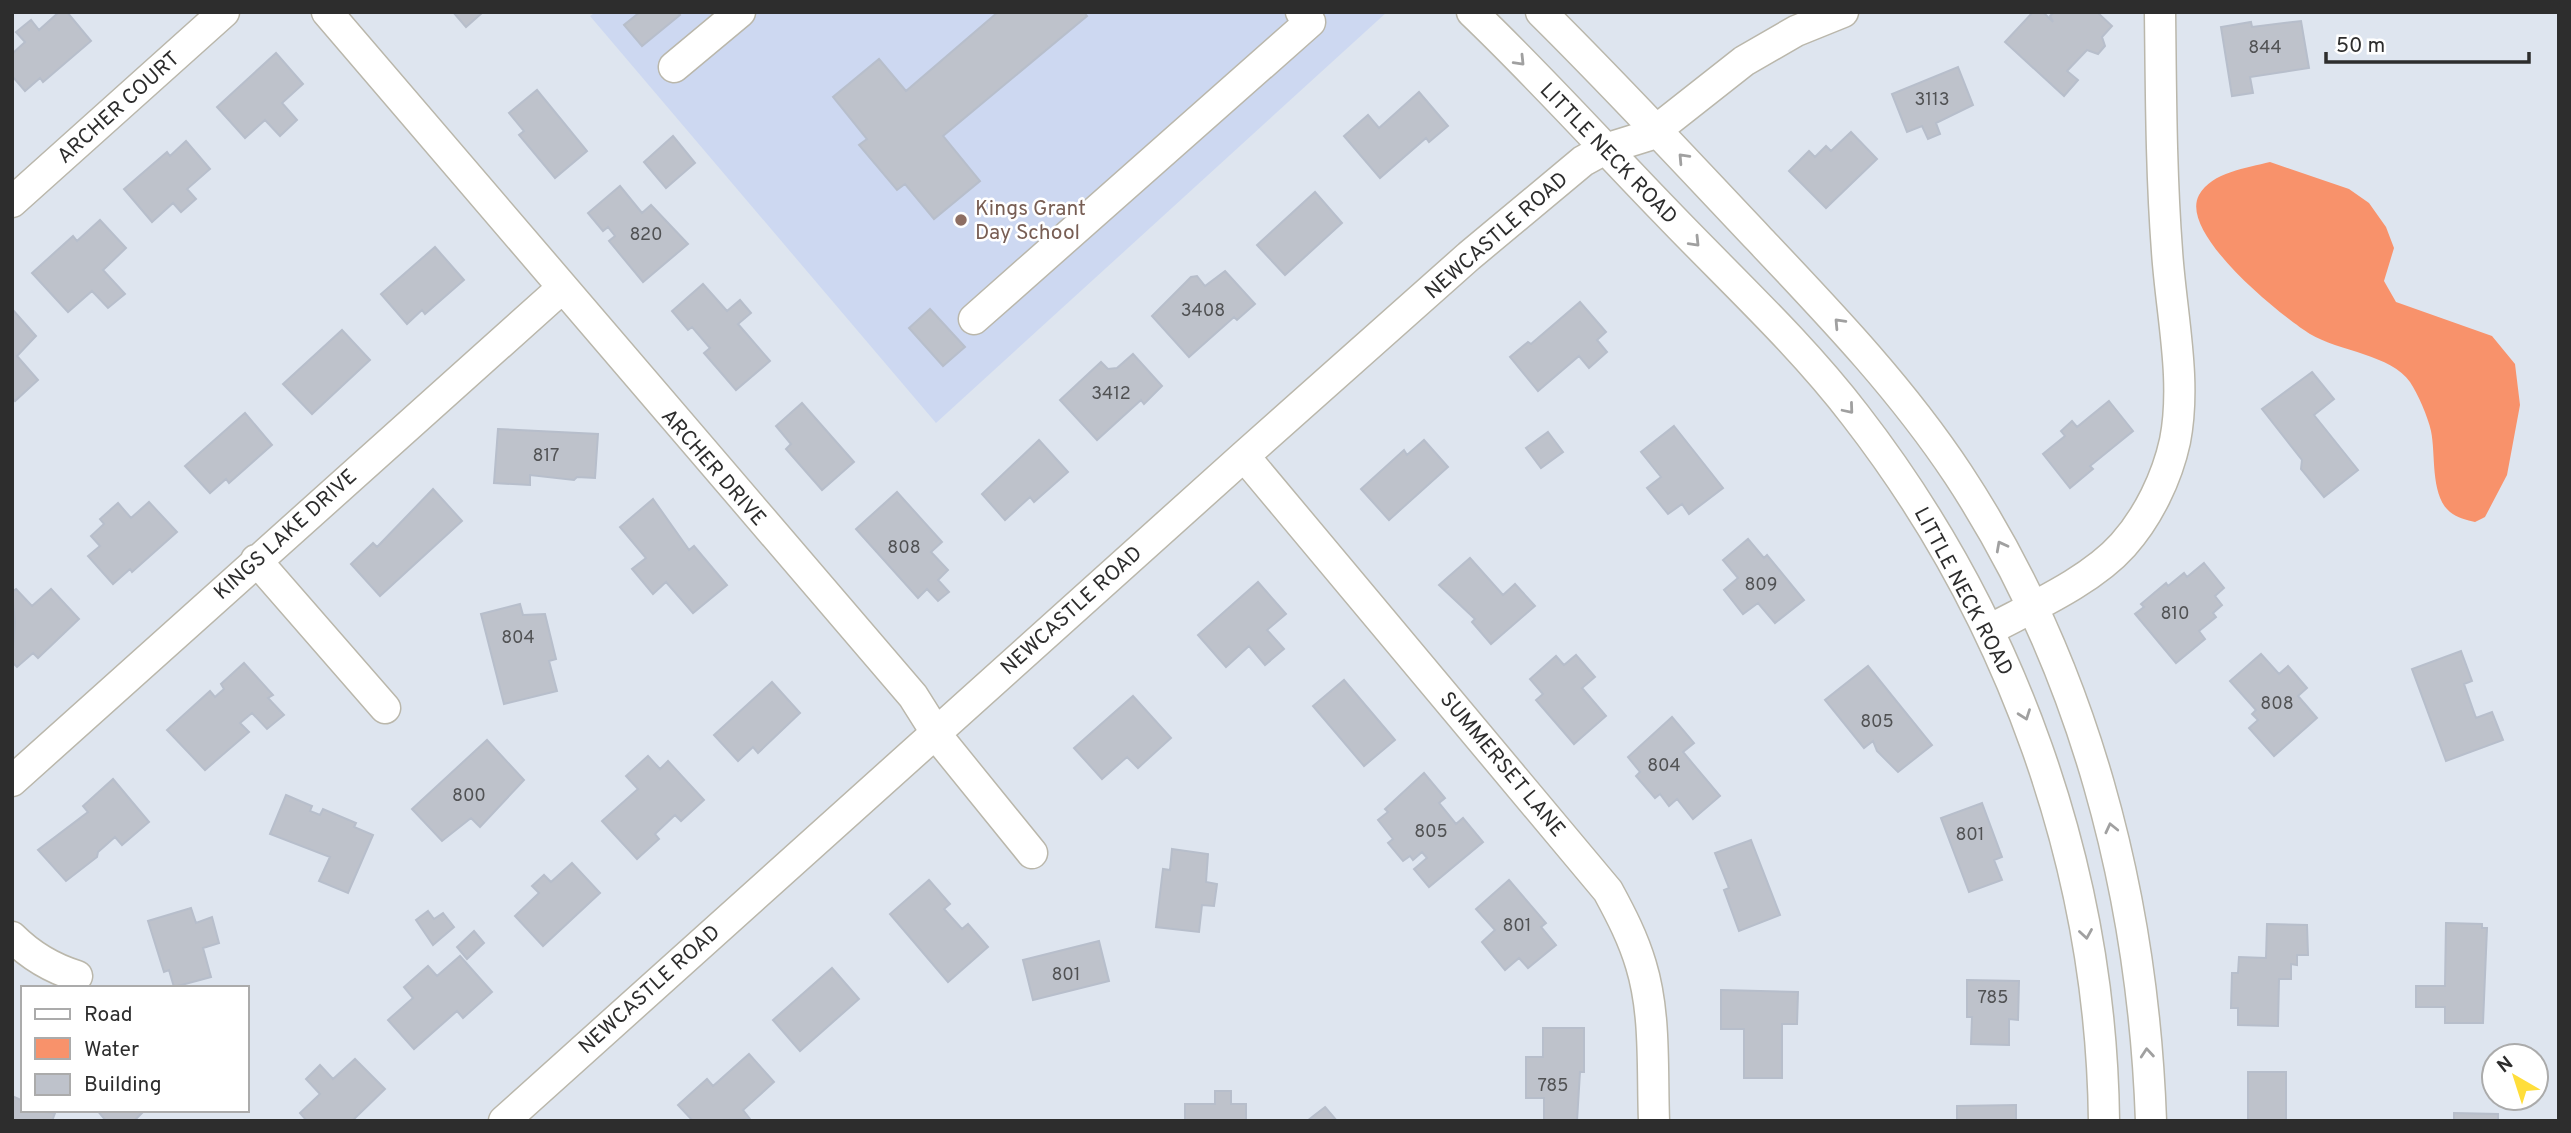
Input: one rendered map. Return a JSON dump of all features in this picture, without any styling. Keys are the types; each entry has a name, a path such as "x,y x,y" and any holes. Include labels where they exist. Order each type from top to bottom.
{"street":[{"name":"ARCHER COURT","path":"12,202 224,12"},
{"name":"ARCHER DRIVE","path":"327,12 561,289 912,696 935,731 1032,853"},
{"path":"674,66 740,12"},
{"path":"974,319 1310,22 1301,12"},
{"name":"LITTLE NECK ROAD","path":"1472,12 1800,351 1854,413 1912,493 1947,549 1989,630 2047,777 2066,842 2085,926 2098,1010 2104,1121"},
{"path":"1541,12 1657,130 1856,341 1909,406 1972,497 2033,607 2083,730 2111,827 2131,927 2143,1008 2151,1121"},
{"path":"1657,130 1705,88 1744,61 1796,31 1843,12"},
{"path":"1989,630 2102,565 2124,545 2144,516 2162,481 2174,443 2180,404 2167,249 2160,12"},
{"name":"NEWCASTLE ROAD","path":"504,1121 935,731 1469,256 1583,161 1605,149 1657,130"},
{"name":"KINGS LAKE DRIVE","path":"12,781 561,289"},
{"name":"SUMMERSET LANE","path":"1244,456 1608,891 1628,928 1642,967 1650,1008 1654,1121"},
{"path":"256,560 385,708"},
{"path":"12,937 28,953 56,969 77,976"}],"shaded area":[{"name":"Kings Grant Day School","path":"596,12 1387,12 936,423 590,16"}],"water":[{"path":"2270,162 2349,189 2369,203 2386,227 2394,248 2384,281 2396,302 2492,336 2515,364 2520,405 2507,475 2485,517 2475,522 2465,520 2450,512 2444,505 2439,496 2428,419 2413,387 2402,373 2378,359 2322,340 2296,324 2236,272 2203,230 2197,211 2199,195 2205,187 2231,172"}],"building":[{"path":"59,12 67,12 91,41 43,82 40,78 25,91 12,76 12,54 25,42 16,32 31,20 39,30"},
{"path":"453,12 483,12 466,27"},
{"path":"640,12 677,12 680,15 642,46 624,25"},
{"path":"998,12 1084,12 1087,16 943,136 980,181 934,219 905,184 897,190 859,145 867,139 833,97 879,59 906,91"},
{"path":"2033,12 2043,12 2053,22 2050,16 2054,12 2097,12 2112,26 2102,37 2105,46 2098,54 2087,50 2067,71 2078,80 2064,96 2005,42"},
{"path":"2301,21 2309,68 2250,77 2253,93 2232,96 2221,27 2251,22 2252,27"},
{"path":"276,53 303,84 282,103 297,120 280,136 265,120 245,138 217,107"},
{"path":"1958,67 1973,105 1936,123 1940,134 1928,139 1922,126 1907,132 1892,94"},
{"path":"537,90 587,151 555,178 519,135 524,131 509,113"},
{"path":"1419,92 1448,126 1429,142 1426,138 1380,178 1344,136 1368,115 1379,128"},
{"path":"1851,132 1877,159 1826,208 1789,171 1809,151 1815,157 1826,146 1831,151"},
{"path":"673,136 695,163 666,188 644,162"},
{"path":"186,141 210,169 187,189 196,199 181,212 173,203 152,222 124,189 167,152 170,156"},
{"path":"620,186 642,213 651,205 688,244 643,282 609,241 615,236 608,227 603,231 588,213"},
{"path":"1315,192 1342,223 1285,275 1257,245"},
{"path":"100,220 126,248 103,270 125,294 108,308 92,291 68,312 32,273 73,236 77,241"},
{"path":"435,247 464,280 425,314 422,310 407,324 381,294"},
{"path":"1225,271 1255,304 1237,320 1234,317 1189,357 1152,316 1191,277 1197,276 1205,286"},
{"path":"703,284 727,311 740,300 751,313 738,324 770,361 736,390 704,353 710,348 692,327 688,330 672,311"},
{"path":"1580,302 1606,332 1597,340 1607,352 1589,368 1579,356 1538,391 1510,357 1528,342 1531,344"},
{"path":"12,309 36,336 17,356 38,380 15,401 12,398"},
{"path":"930,309 965,347 943,366 909,328"},
{"path":"342,330 370,360 312,414 283,384"},
{"path":"1133,354 1162,386 1144,404 1141,400 1097,440 1060,400 1101,362 1108,369 1117,368"},
{"path":"2312,372 2334,399 2314,415 2358,470 2324,497 2301,469 2302,460 2262,409"},
{"path":"2109,401 2133,431 2090,466 2093,469 2070,488 2043,454 2065,436 2061,431 2072,421 2077,427"},
{"path":"802,403 854,462 822,490 786,449 791,444 776,426"},
{"path":"245,413 272,445 229,483 226,479 210,493 185,466"},
{"path":"1674,426 1723,488 1689,514 1682,504 1668,514 1647,488 1661,477 1641,452"},
{"path":"498,429 598,434 595,478 577,477 574,480 530,475 530,485 494,483"},
{"path":"1548,432 1563,452 1541,468 1526,448"},
{"path":"1039,440 1068,472 1034,502 1030,497 1005,520 982,494"},
{"path":"1424,440 1448,467 1389,520 1361,489 1404,450 1407,455"},
{"path":"433,489 462,521 380,596 351,564 373,543 377,547"},
{"path":"897,492 942,542 931,552 948,570 938,580 949,592 938,601 927,589 918,598 856,529"},
{"path":"653,499 689,550 694,546 727,585 693,613 666,582 653,594 632,569 646,558 620,527"},
{"path":"149,502 177,532 132,572 130,569 113,584 88,556 100,546 91,536 104,524 100,519 118,503 131,518"},
{"path":"1748,539 1764,558 1767,555 1804,600 1775,623 1758,603 1743,614 1724,590 1738,578 1723,560"},
{"path":"1470,558 1503,595 1515,584 1535,606 1491,644 1472,622 1475,619 1439,585"},
{"path":"2204,563 2224,588 2215,596 2222,605 2213,613 2216,617 2199,631 2205,639 2176,663 2135,614 2144,607 2141,604 2166,583 2168,586 2184,573 2187,577"},
{"path":"1258,582 1286,614 1267,630 1284,649 1265,665 1249,646 1226,667 1198,635"},
{"path":"16,589 32,606 51,589 79,619 38,658 33,653 17,667 12,662 15,622 12,592"},
{"path":"520,604 523,615 545,614 556,659 549,661 557,691 504,704 481,614"},
{"path":"2461,651 2472,681 2464,684 2476,718 2492,712 2503,740 2446,761 2412,669"},
{"path":"2261,654 2279,674 2288,666 2307,688 2298,696 2317,718 2274,756 2249,728 2258,720 2252,714 2256,710 2230,681"},
{"path":"1576,655 1595,677 1582,688 1606,716 1574,744 1536,700 1543,694 1530,679 1556,656 1564,665"},
{"path":"244,663 273,695 268,698 284,715 267,729 252,713 240,723 249,732 205,770 167,730 210,691 215,697 224,689 221,684"},
{"path":"1868,666 1932,745 1898,772 1877,751 1873,741 1864,748 1825,700"},
{"path":"1344,680 1395,740 1364,766 1313,706"},
{"path":"772,682 800,713 758,753 753,747 738,761 714,735"},
{"path":"1133,696 1171,738 1138,768 1127,757 1102,779 1074,748"},
{"path":"1672,717 1694,743 1683,752 1720,796 1693,819 1677,799 1669,806 1660,794 1655,798 1636,776 1640,772 1628,757"},
{"path":"487,740 524,780 480,827 471,818 442,841 412,809"},
{"path":"648,756 660,769 668,761 704,800 681,821 675,815 655,834 659,839 637,859 602,821 638,789 626,776"},
{"path":"1424,773 1445,798 1439,803 1456,824 1463,818 1483,842 1429,887 1414,869 1427,858 1422,852 1413,860 1410,856 1403,861 1388,843 1393,839 1378,820 1388,812 1385,809"},
{"path":"113,779 149,822 122,845 115,837 98,852 97,857 66,881 38,850 88,812 83,806"},
{"path":"286,795 312,806 310,811 320,815 323,809 356,823 354,827 373,835 348,893 319,881 330,857 270,834"},
{"path":"1982,803 2002,857 1994,860 2002,880 1969,892 1941,818"},
{"path":"1751,840 1780,915 1739,931 1724,890 1729,888 1715,853"},
{"path":"1172,849 1208,854 1206,882 1217,884 1214,906 1202,905 1199,932 1156,927 1163,869 1170,870"},
{"path":"572,863 600,893 543,946 515,916 539,893 532,886 544,875 551,882"},
{"path":"929,880 950,904 944,909 962,929 968,924 988,947 948,982 890,914"},
{"path":"1509,880 1546,923 1541,927 1556,945 1528,968 1519,958 1505,970 1482,942 1495,930 1476,909"},
{"path":"191,908 196,923 212,917 219,943 203,948 211,977 174,986 169,970 164,972 148,921"},
{"path":"428,911 434,919 443,913 454,927 433,945 416,920"},
{"path":"2446,923 2482,924 2482,928 2487,928 2483,1023 2445,1023 2445,1007 2416,1007 2416,986 2445,986"},
{"path":"2267,924 2307,925 2308,955 2297,955 2297,965 2291,964 2291,979 2279,979 2278,1026 2238,1025 2238,1008 2231,1008 2232,973 2238,973 2239,957 2266,958"},
{"path":"474,931 484,943 467,959 457,947"},
{"path":"1099,941 1109,981 1033,1000 1023,960"},
{"path":"460,956 492,992 463,1018 457,1011 414,1049 388,1020 413,998 404,987 428,966 437,976"},
{"path":"832,968 859,999 800,1051 773,1020"},
{"path":"1967,980 2019,981 2018,1020 2009,1019 2009,1045 1971,1044 1972,1017 1967,1017"},
{"path":"1721,990 1798,992 1797,1024 1782,1024 1782,1078 1744,1078 1744,1029 1721,1029"},
{"path":"1543,1028 1584,1028 1584,1072 1580,1072 1577,1121 1544,1121 1544,1098 1526,1098 1526,1057 1543,1057"},
{"path":"749,1054 774,1082 743,1110 750,1119 693,1121 678,1105 707,1079 713,1086"},
{"path":"355,1059 385,1089 352,1121 307,1121 300,1113 320,1094 306,1079 320,1065 333,1079"},
{"path":"2248,1072 2286,1072 2286,1121 2248,1121"},
{"path":"1215,1091 1231,1091 1231,1104 1246,1104 1246,1121 1185,1121 1185,1104 1215,1104"},
{"path":"12,1096 21,1100 21,1112 55,1113 52,1121 12,1121"},
{"path":"2016,1105 2016,1121 1957,1121 1957,1106"},
{"path":"1325,1107 1337,1121 1307,1121"},
{"path":"99,1112 143,1112 134,1121 106,1121"},
{"path":"2454,1113 2498,1114 2498,1121 2454,1121"}],"place":[{"name":"Kings Grant Day School","path":"961,220"}]}
